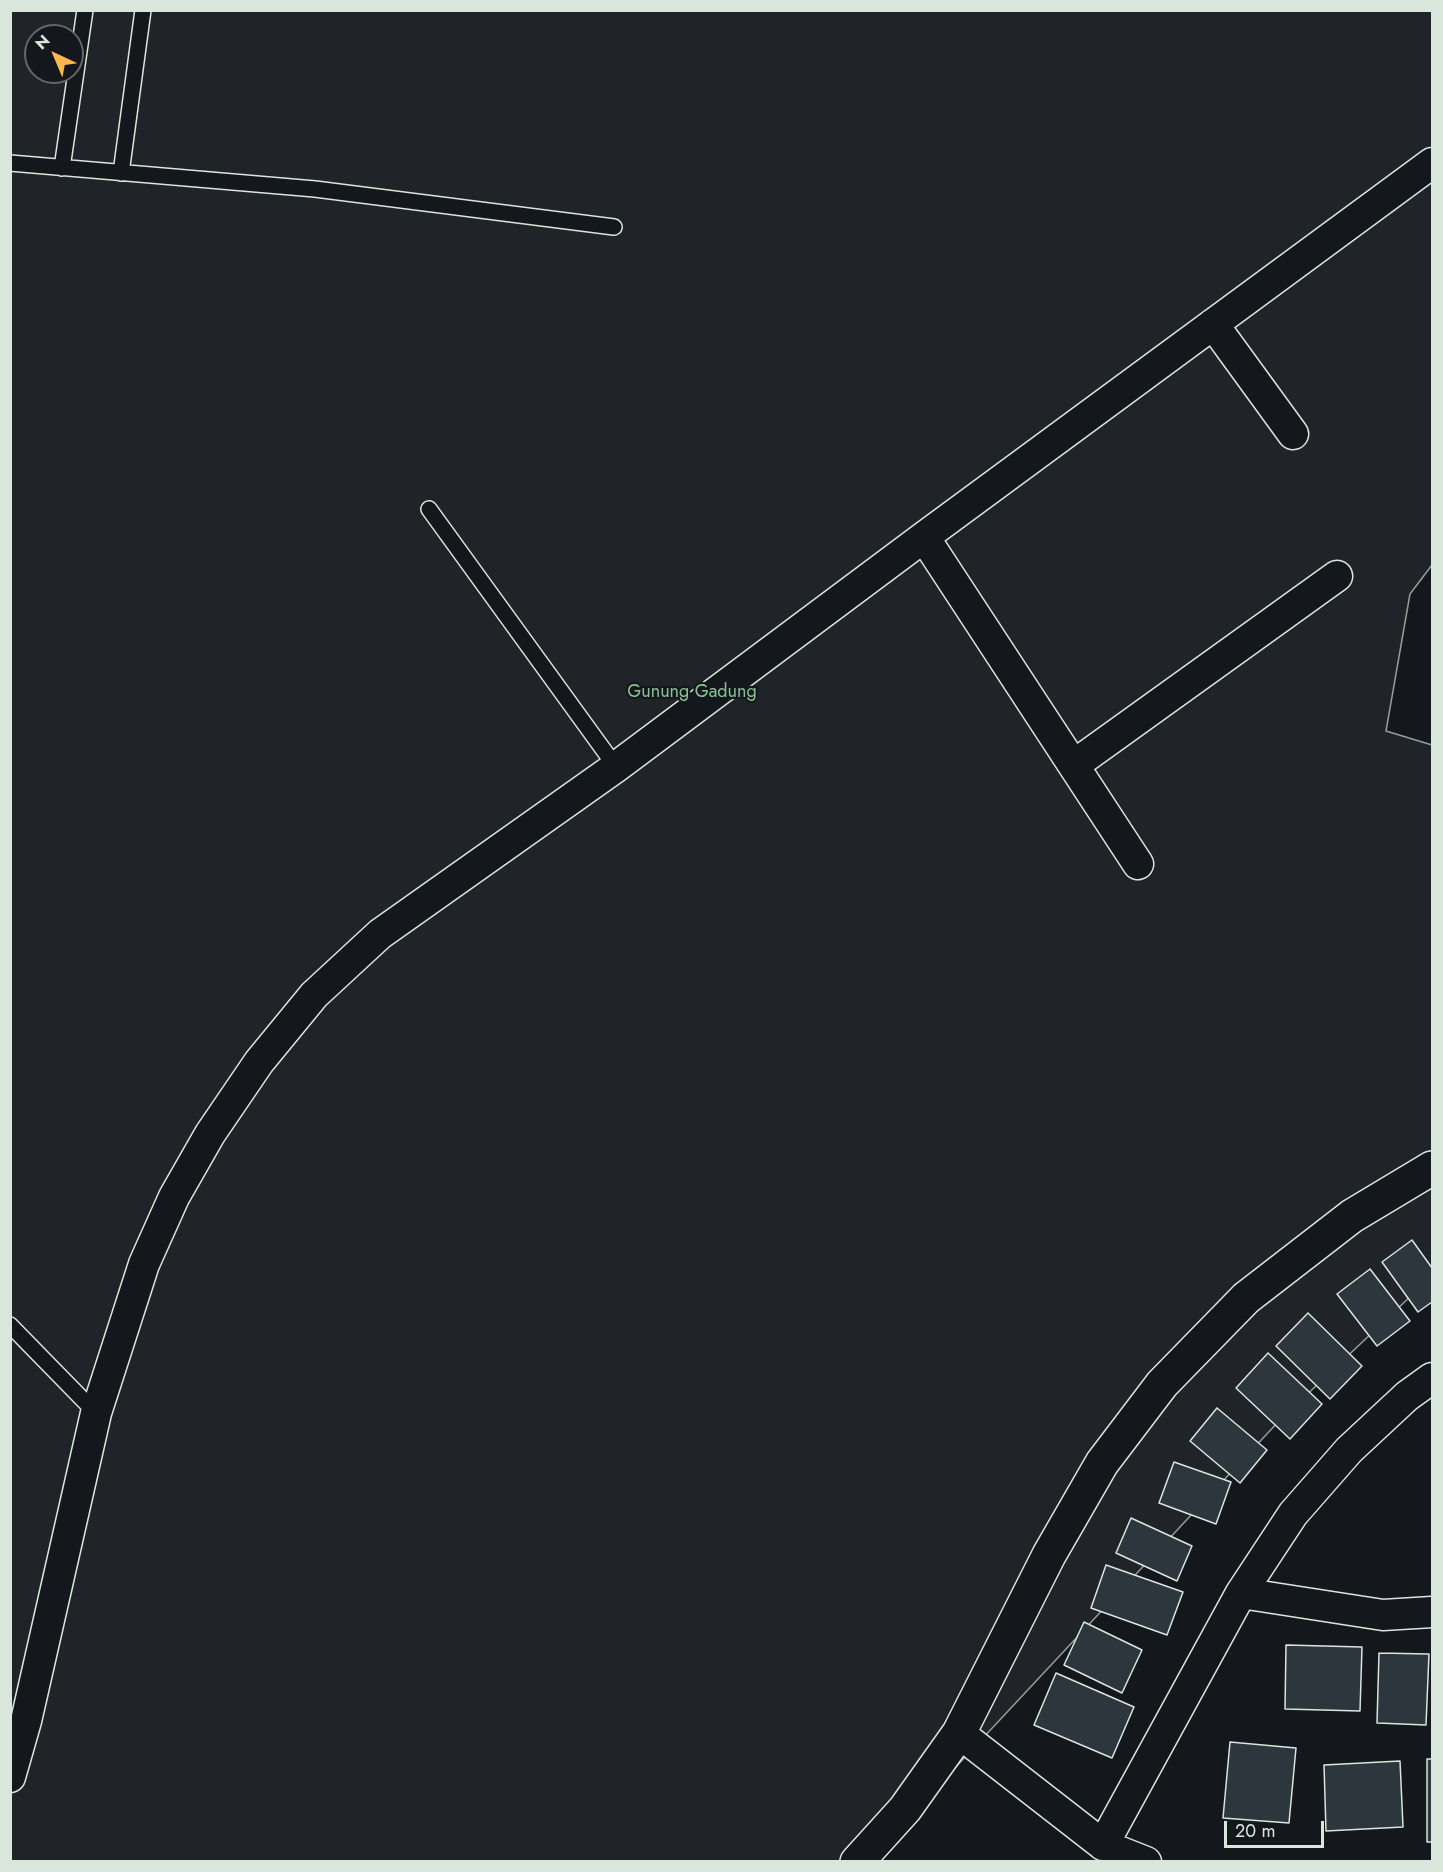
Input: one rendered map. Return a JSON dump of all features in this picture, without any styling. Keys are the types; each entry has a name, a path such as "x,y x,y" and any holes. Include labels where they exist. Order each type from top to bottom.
{"street":[{"path":"10,1777 28,1709 96,1413 144,1264 174,1197 210,1134 259,1062 314,994 380,934 616,767 1432,163"},
{"path":"1213,324 1293,434"},
{"path":"924,537 1138,864"},
{"path":"1074,765 1337,576"},
{"path":"857,1862 905,1809 959,1733 1049,1555 1102,1463 1162,1384 1246,1298 1352,1216 1432,1167"},
{"path":"1103,1845 1241,1593 1293,1514 1349,1450 1407,1396 1432,1378"},
{"path":"1241,1593 1383,1615 1432,1612"},
{"path":"959,1733 1103,1845 1146,1862"}],"lane":[{"path":"62,168 85,10"},
{"path":"121,172 143,10"},
{"path":"10,164 315,189 614,227"},
{"path":"429,509 616,767"},
{"path":"10,1325 96,1413"}],"green space":[{"name":"Gunung Gadung","path":"11,11 1432,11 1432,565 1410,594 1386,731 1432,745 1432,1276 1279,1421 868,1861 11,1862"}],"building":[{"path":"1412,1240 1432,1268 1432,1302 1418,1312 1382,1262"},
{"path":"1370,1269 1410,1321 1377,1346 1337,1294"},
{"path":"1308,1313 1362,1366 1330,1399 1276,1346"},
{"path":"1268,1353 1322,1404 1290,1439 1236,1388"},
{"path":"1217,1408 1267,1450 1240,1483 1190,1441"},
{"path":"1174,1462 1231,1482 1216,1524 1159,1503"},
{"path":"1131,1518 1192,1546 1177,1581 1116,1553"},
{"path":"1106,1565 1183,1592 1167,1635 1091,1608"},
{"path":"1084,1622 1142,1650 1122,1693 1064,1665"},
{"path":"1286,1645 1362,1647 1360,1711 1285,1709"},
{"path":"1379,1653 1429,1654 1426,1725 1377,1723"},
{"path":"1056,1673 1134,1707 1112,1758 1034,1725"},
{"path":"1230,1742 1296,1748 1289,1823 1223,1818"},
{"path":"1427,1759 1432,1759 1432,1842 1427,1842"},
{"path":"1400,1761 1403,1827 1326,1831 1324,1765"}]}
